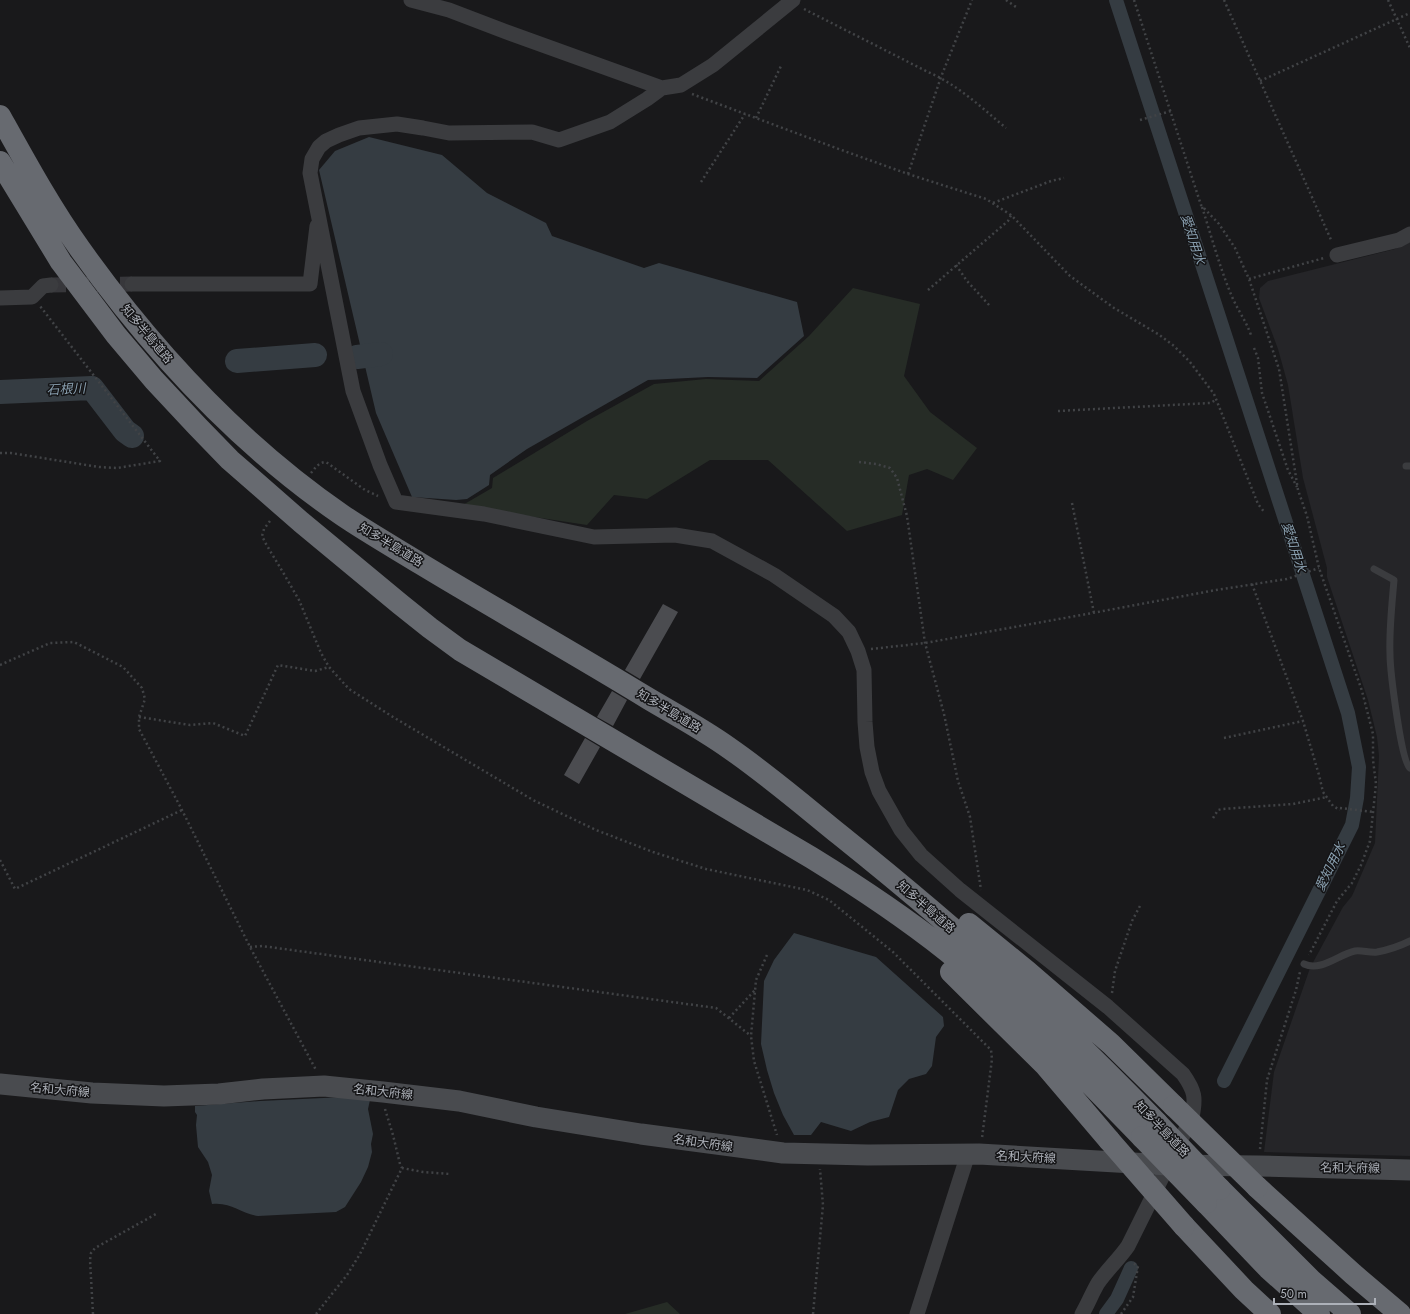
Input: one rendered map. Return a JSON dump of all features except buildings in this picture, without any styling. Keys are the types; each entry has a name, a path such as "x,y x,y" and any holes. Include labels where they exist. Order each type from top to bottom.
{"highway":[{"name":"知多半島道路","path":"0,116 32,174 79,248 134,320 214,408 248,440 318,499 346,518 727,746 762,772 875,863 1033,1000 1094,1058 1150,1130 1213,1196 1350,1314"},
{"name":"知多半島道路","path":"0,162 61,262 121,341 154,380 219,448 307,527 406,609 460,650 812,858 877,900 947,951 985,983 1079,1072 1150,1130"},
{"path":"875,863 941,901 1028,972 1111,1044 1174,1106 1258,1176 1353,1274 1400,1314"},
{"path":"877,900 1046,1066 1184,1226 1244,1290 1270,1314"},
{"name":"知多半島道路","path":"1213,1196 1268,1268 1319,1314"}],"main road":[{"name":"名和大府線","path":"0,1084 92,1093 164,1096 219,1094 263,1089 324,1086 459,1101 641,1134 783,1153 868,1155 974,1154 1168,1165 1258,1176 1410,1170"}],"street":[{"path":"410,0 449,10 662,88"},
{"path":"793,0 713,65 681,85 662,88 610,122 559,140 532,132 449,134 397,124 359,128 339,134 326,141 319,147 312,159 310,173 353,390 377,457 396,502 484,514 594,537 675,535 712,540 774,575 834,616 849,632 858,651 864,670 867,747 879,791 900,830 920,855 981,907 1108,1007 1183,1074 1191,1085 1195,1102 1192,1117 1128,1246 1098,1284 1082,1314"},
{"path":"132,284 310,284 316,228 320,220"},
{"path":"1337,255 1399,240 1410,234"},
{"path":"0,298 32,297 43,286 51,285"},
{"path":"917,1314 974,1154"}],"lane":[{"path":"1374,569 1394,580 1390,654 1392,684 1403,752 1407,766 1410,768"},
{"path":"1304,964 1308,966 1318,966 1355,951 1376,952 1410,942"}],"path":[{"path":"793,0 796,5 928,72 941,77 971,98 1006,128"},
{"path":"908,174 941,77 972,0"},
{"path":"1006,0 1016,7"},
{"path":"1134,0 1224,278 1234,301 1247,323 1251,335"},
{"path":"1224,0 1337,255 1249,279"},
{"path":"1388,0 1410,48"},
{"path":"1260,81 1410,13"},
{"path":"756,118 781,66"},
{"path":"681,85 690,94 908,174 986,199 1012,215 1070,276 1114,308 1158,334 1174,346 1190,362 1205,381 1216,400 1258,504 1265,513"},
{"path":"1140,120 1171,111"},
{"path":"701,182 745,114"},
{"path":"993,203 1051,181 1064,178"},
{"path":"1201,205 1219,224 1235,248 1249,279 1279,369 1298,490"},
{"path":"928,290 1008,221 1012,215"},
{"path":"956,265 967,281 990,306"},
{"path":"0,453 11,453 99,467 117,468 160,461 48,315 32,297"},
{"path":"1254,348 1258,358 1262,393 1288,470 1298,490 1307,516 1318,568 1362,691 1373,734 1373,760 1376,784 1370,841 1352,883 1337,901 1300,972 1296,990 1266,1080 1258,1176"},
{"path":"1058,411 1210,403 1216,400"},
{"path":"310,475 317,466 322,462 326,462 365,490 384,499 396,502"},
{"path":"858,462 876,464 890,468 897,478 907,516 925,642 944,714 958,781 970,818 982,898 981,907"},
{"path":"1072,503 1094,613"},
{"path":"270,522 264,529 262,536 299,600 321,653 329,667 349,689 393,717 533,800 596,830 653,852 706,869 807,890 829,900 893,952 991,1050 992,1059 974,1154"},
{"path":"858,651 925,642 1216,590 1287,579 1318,568"},
{"path":"1252,584 1303,721 1323,792 1333,806 1340,809 1373,812"},
{"path":"0,665 50,643 74,642 123,667 142,688 145,699 139,717 138,729 182,810 250,947 324,1086"},
{"path":"139,717 190,725 213,723 245,736 278,665 315,671 329,667"},
{"path":"1224,738 1303,721"},
{"path":"1213,818 1218,810 1222,809 1294,804 1327,797"},
{"path":"0,860 15,889 182,810"},
{"path":"1108,1007 1111,1002 1115,971 1132,922 1141,904"},
{"path":"250,947 262,946 716,1008 751,1036"},
{"path":"767,955 756,980 751,1036 754,1061 783,1153"},
{"path":"729,1018 755,989"},
{"path":"316,1314 347,1275 360,1254 402,1168 382,1098 384,1092"},
{"path":"813,1314 823,1205 818,1154"},
{"path":"402,1168 423,1172 450,1174"},
{"path":"92,1314 91,1253 95,1248 156,1214"},
{"path":"1121,1314 1134,1297 1138,1266 1128,1261"}],"shaded area":[{"path":"369,137 442,155 487,193 546,223 552,236 644,268 659,263 797,302 804,336 757,378 708,377 648,380 527,449 490,475 489,485 467,499 456,500 412,497 376,413 319,170 335,151"},
{"path":"1410,242 1410,1156 1264,1152 1274,1072 1310,968 1343,907 1352,896 1375,843 1379,756 1377,737 1368,700 1327,577 1327,568 1303,478 1288,385 1278,349 1259,298 1260,288 1268,281 1395,249"},
{"path":"853,288 920,304 904,376 930,412 977,448 953,480 927,469 909,475 902,515 847,531 768,460 710,460 647,499 614,495 587,525 461,506 492,488 493,478 587,421 654,384 706,379 759,381 809,336"},
{"path":"794,933 876,957 943,1017 944,1026 936,1037 932,1066 926,1074 909,1079 898,1090 889,1117 870,1122 851,1131 821,1122 811,1135 794,1135 783,1115 774,1093 761,1044 764,981 774,960"},
{"path":"344,1097 370,1100 368,1109 373,1134 371,1144 372,1152 368,1167 361,1182 345,1207 336,1212 258,1216 251,1215 230,1206 212,1204 209,1191 212,1175 208,1162 198,1147 196,1125 197,1115 195,1112 195,1106"},
{"path":"667,1302 680,1314 625,1314"}],"waterway":[{"name":"愛知用水","path":"1116,0 1348,713 1359,767 1357,798 1352,825 1224,1081"},
{"name":"石根川","path":"357,357 381,354"},
{"name":"石根川","path":"237,361 315,355"},
{"name":"石根川","path":"0,392 92,388 125,431 132,436"},
{"name":"愛知用水","path":"1106,1314 1117,1299 1131,1268"}],"tunnel":[{"path":"51,285 132,284"}]}
